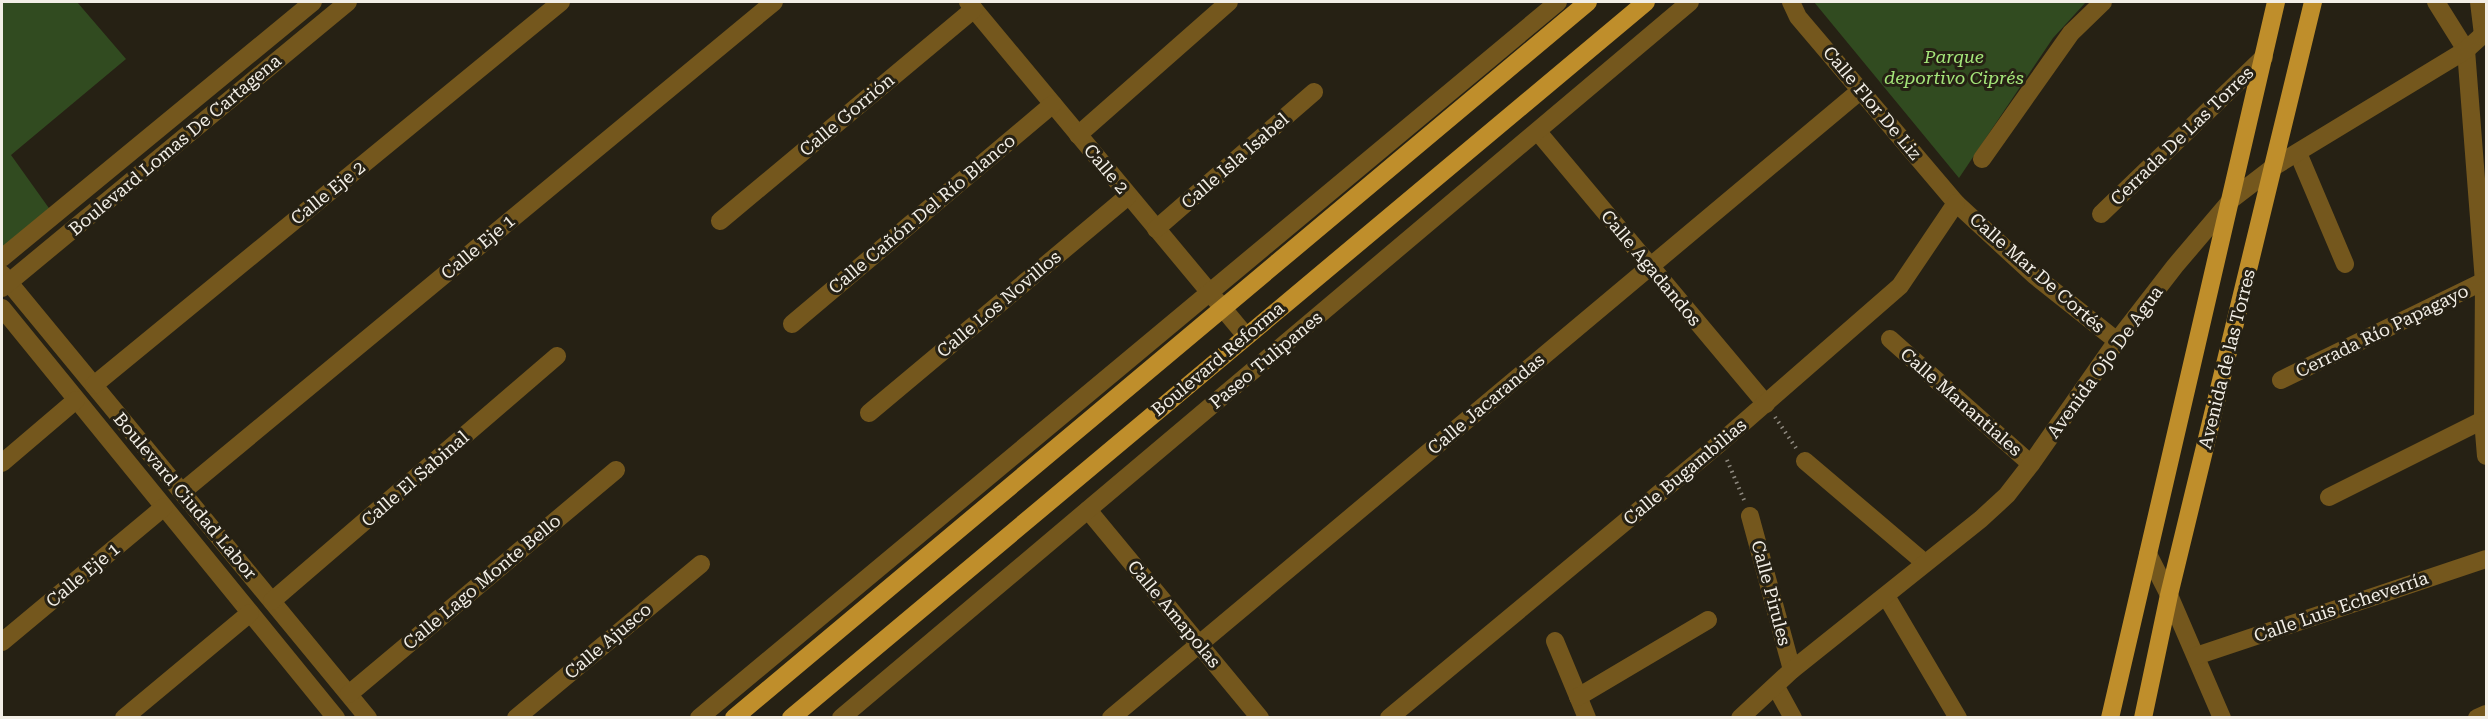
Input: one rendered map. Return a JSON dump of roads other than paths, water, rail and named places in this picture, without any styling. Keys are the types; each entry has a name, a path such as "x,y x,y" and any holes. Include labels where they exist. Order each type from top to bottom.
{"main road":[{"name":"Boulevard Reforma","path":"734,717 1588,2"},
{"name":"Boulevard Reforma","path":"791,717 1646,2"},
{"name":"Avenida de las Torres","path":"2110,717 2276,2"},
{"name":"Avenida de las Torres","path":"2143,717 2169,595 2313,2"}],"street":[{"name":"Boulevard Lomas De Cartagena","path":"2,258 313,2"},
{"name":"Boulevard Lomas De Cartagena","path":"4,281 348,2"},
{"name":"Calle Eje 2","path":"94,386 561,2"},
{"name":"Calle Eje 1","path":"182,492 774,2"},
{"path":"1078,135 1229,2"},
{"path":"699,717 1558,2"},
{"name":"Paseo Tulipanes","path":"841,717 1690,2"},
{"name":"Calle Flor De Liz","path":"1791,2 1798,17 1956,203"},
{"path":"1982,159 2072,33 2103,2"},
{"path":"2436,2 2466,50 2485,281 2483,420 2487,456"},
{"path":"2479,2 2485,33"},
{"name":"Calle 2","path":"971,5 1246,336"},
{"name":"Calle Gorrión","path":"720,221 971,5"},
{"name":"Avenida Ojo De Agua","path":"1740,717 1776,687 1792,670 1981,519 2007,495 2117,341 2175,266 2232,199 2275,166 2466,50 2485,33"},
{"name":"Cerrada De Las Torres","path":"2101,214 2264,57"},
{"name":"Calle Jacarandas","path":"1111,717 1861,90"},
{"name":"Calle Isla Isabel","path":"1156,229 1314,92"},
{"name":"Calle Cañón Del Río Blanco","path":"792,324 1053,104"},
{"name":"Calle Agadandos","path":"1538,132 1766,404"},
{"path":"2298,153 2345,264"},
{"name":"Calle Los Novillos","path":"870,413 1128,196"},
{"name":"Calle Mar De Cortés","path":"1956,203 2034,275 2117,341"},
{"name":"Calle Bugambilias","path":"1389,717 1720,443 1900,286 1956,203"},
{"name":"Boulevard Ciudad Labor","path":"4,281 368,717"},
{"name":"Cerrada Río Papagayo","path":"2281,380 2485,281"},
{"name":"Boulevard Ciudad Labor","path":"2,308 250,613 328,714"},
{"name":"Calle Manantiales","path":"1890,339 2031,464"},
{"name":"Calle El Sabinal","path":"272,601 557,356"},
{"path":"2,463 76,400"},
{"path":"2330,497 2483,420"},
{"path":"1805,461 1925,563"},
{"name":"Calle Lago Monte Bello","path":"349,694 616,470"},
{"name":"Calle Eje 1","path":"2,642 164,507"},
{"name":"Calle Amapolas","path":"1088,510 1260,717"},
{"name":"Calle Pirules","path":"1750,516 1792,670"},
{"path":"2148,554 2169,595 2222,717"},
{"name":"Calle Luis Echeverría","path":"2196,656 2487,559"},
{"name":"Calle Ajusco","path":"516,717 701,564"},
{"path":"1886,596 1958,717"},
{"path":"124,717 250,613"},
{"path":"1578,697 1708,620"},
{"path":"1555,641 1587,717"},
{"path":"1776,687 1793,717"},
{"path":"2477,717 2487,714"}],"park label":[{"name":"Parque deportivo Ciprés","path":"1954,67"}]}
